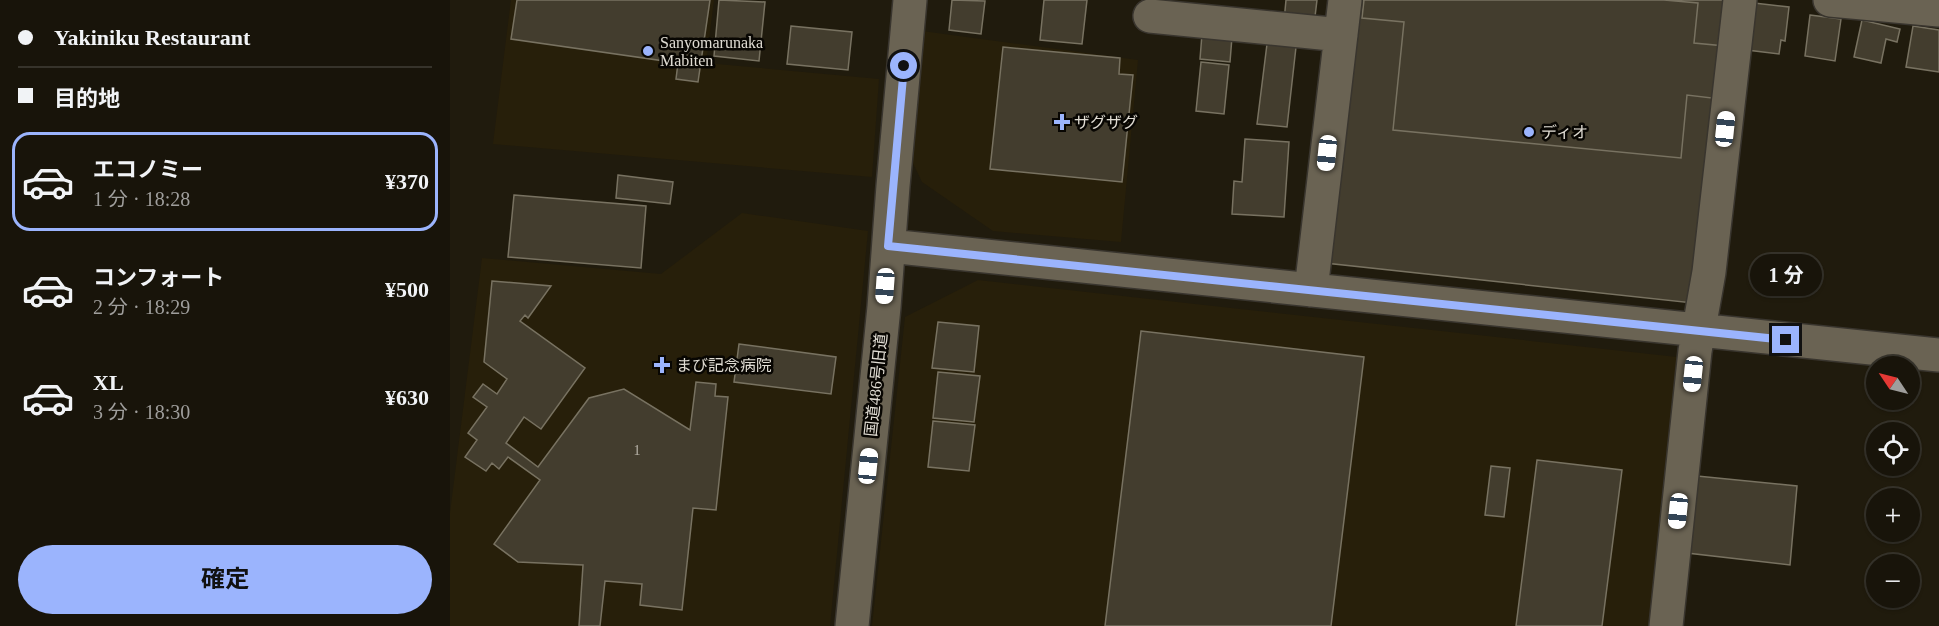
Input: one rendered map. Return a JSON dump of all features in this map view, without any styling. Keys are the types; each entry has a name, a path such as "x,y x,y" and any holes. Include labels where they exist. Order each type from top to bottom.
{"street":[{"name":"国道486号旧道","path":"852,626 884,307 910,0"},
{"path":"1311,290 1345,0"},
{"path":"1666,626 1698,331 1709,272 1740,0"},
{"path":"1830,0 1939,10"},
{"path":"1150,16 1341,35"},
{"path":"888,246 1939,355"}],"shaded area":[{"path":"511,0 714,0 706,63 879,79 872,177 493,144"},
{"path":"922,31 1138,60 1121,242 993,231 922,182 909,155"},
{"name":"まび記念病院","path":"742,213 868,231 830,626 450,626 450,513 482,258 661,274"},
{"path":"978,280 1677,357 1652,626 872,626 905,317"}],"building":[{"name":"Sanyomarunaka Mabiten","path":"517,0 710,0 698,82 676,79 678,63 511,39"},
{"path":"719,0 765,2 759,61 714,56"},
{"path":"952,0 985,1 981,34 949,30"},
{"path":"1044,0 1087,0 1082,44 1040,40"},
{"path":"1286,0 1317,0 1314,25 1284,21"},
{"name":"ディオ","path":"1354,0 1734,0 1693,303 1325,263"},
{"path":"1364,0 1664,0 1698,3 1694,43 1725,46 1720,99 1687,95 1681,158 1393,130 1404,22 1362,18"},
{"path":"1754,3 1789,7 1785,41 1781,40 1779,54 1747,50"},
{"path":"1810,15 1841,19 1835,61 1805,56"},
{"path":"1862,20 1900,29 1897,42 1886,39 1881,63 1854,57"},
{"path":"791,26 852,32 848,70 787,64"},
{"path":"1913,26 1939,30 1939,72 1906,67"},
{"path":"1202,34 1232,37 1230,62 1200,59"},
{"path":"1267,44 1296,47 1287,127 1257,124"},
{"name":"ザグザグ","path":"1003,47 1120,58 1119,74 1133,75 1122,182 990,169"},
{"path":"1201,62 1229,65 1224,114 1196,111"},
{"path":"1245,139 1289,142 1284,217 1232,214 1234,181 1242,182"},
{"path":"618,175 673,182 670,204 616,198"},
{"path":"514,195 646,206 641,268 508,257"},
{"path":"492,281 551,286 528,318 525,315 520,321 585,368 541,429 524,417 506,443 538,467 589,398 624,389 690,430 696,382 716,384 715,396 728,397 716,510 693,508 682,610 640,605 642,584 605,581 600,626 579,626 583,565 518,562 494,544 540,480 508,457 499,469 492,463 486,471 465,457 477,440 468,433 487,407 473,397 483,384 497,394 507,379 484,362"},
{"path":"938,322 979,326 974,372 932,368"},
{"path":"1141,331 1364,357 1331,626 1105,626"},
{"path":"739,344 836,357 831,394 734,382"},
{"path":"938,372 980,376 974,422 933,418"},
{"path":"933,421 975,425 969,471 928,467"},
{"path":"1537,460 1622,470 1602,626 1516,626"},
{"path":"1491,466 1510,468 1504,517 1485,515"},
{"path":"1697,476 1797,486 1790,565 1687,553"}],"place":[{"name":"Sanyomarunaka Mabiten","path":"648,51"},
{"name":"ザグザグ","path":"1062,122"},
{"name":"ディオ","path":"1529,132"},
{"name":"まび記念病院","path":"662,365"}],"route":[{"path":"904,66 888,246 1786,340"}]}
